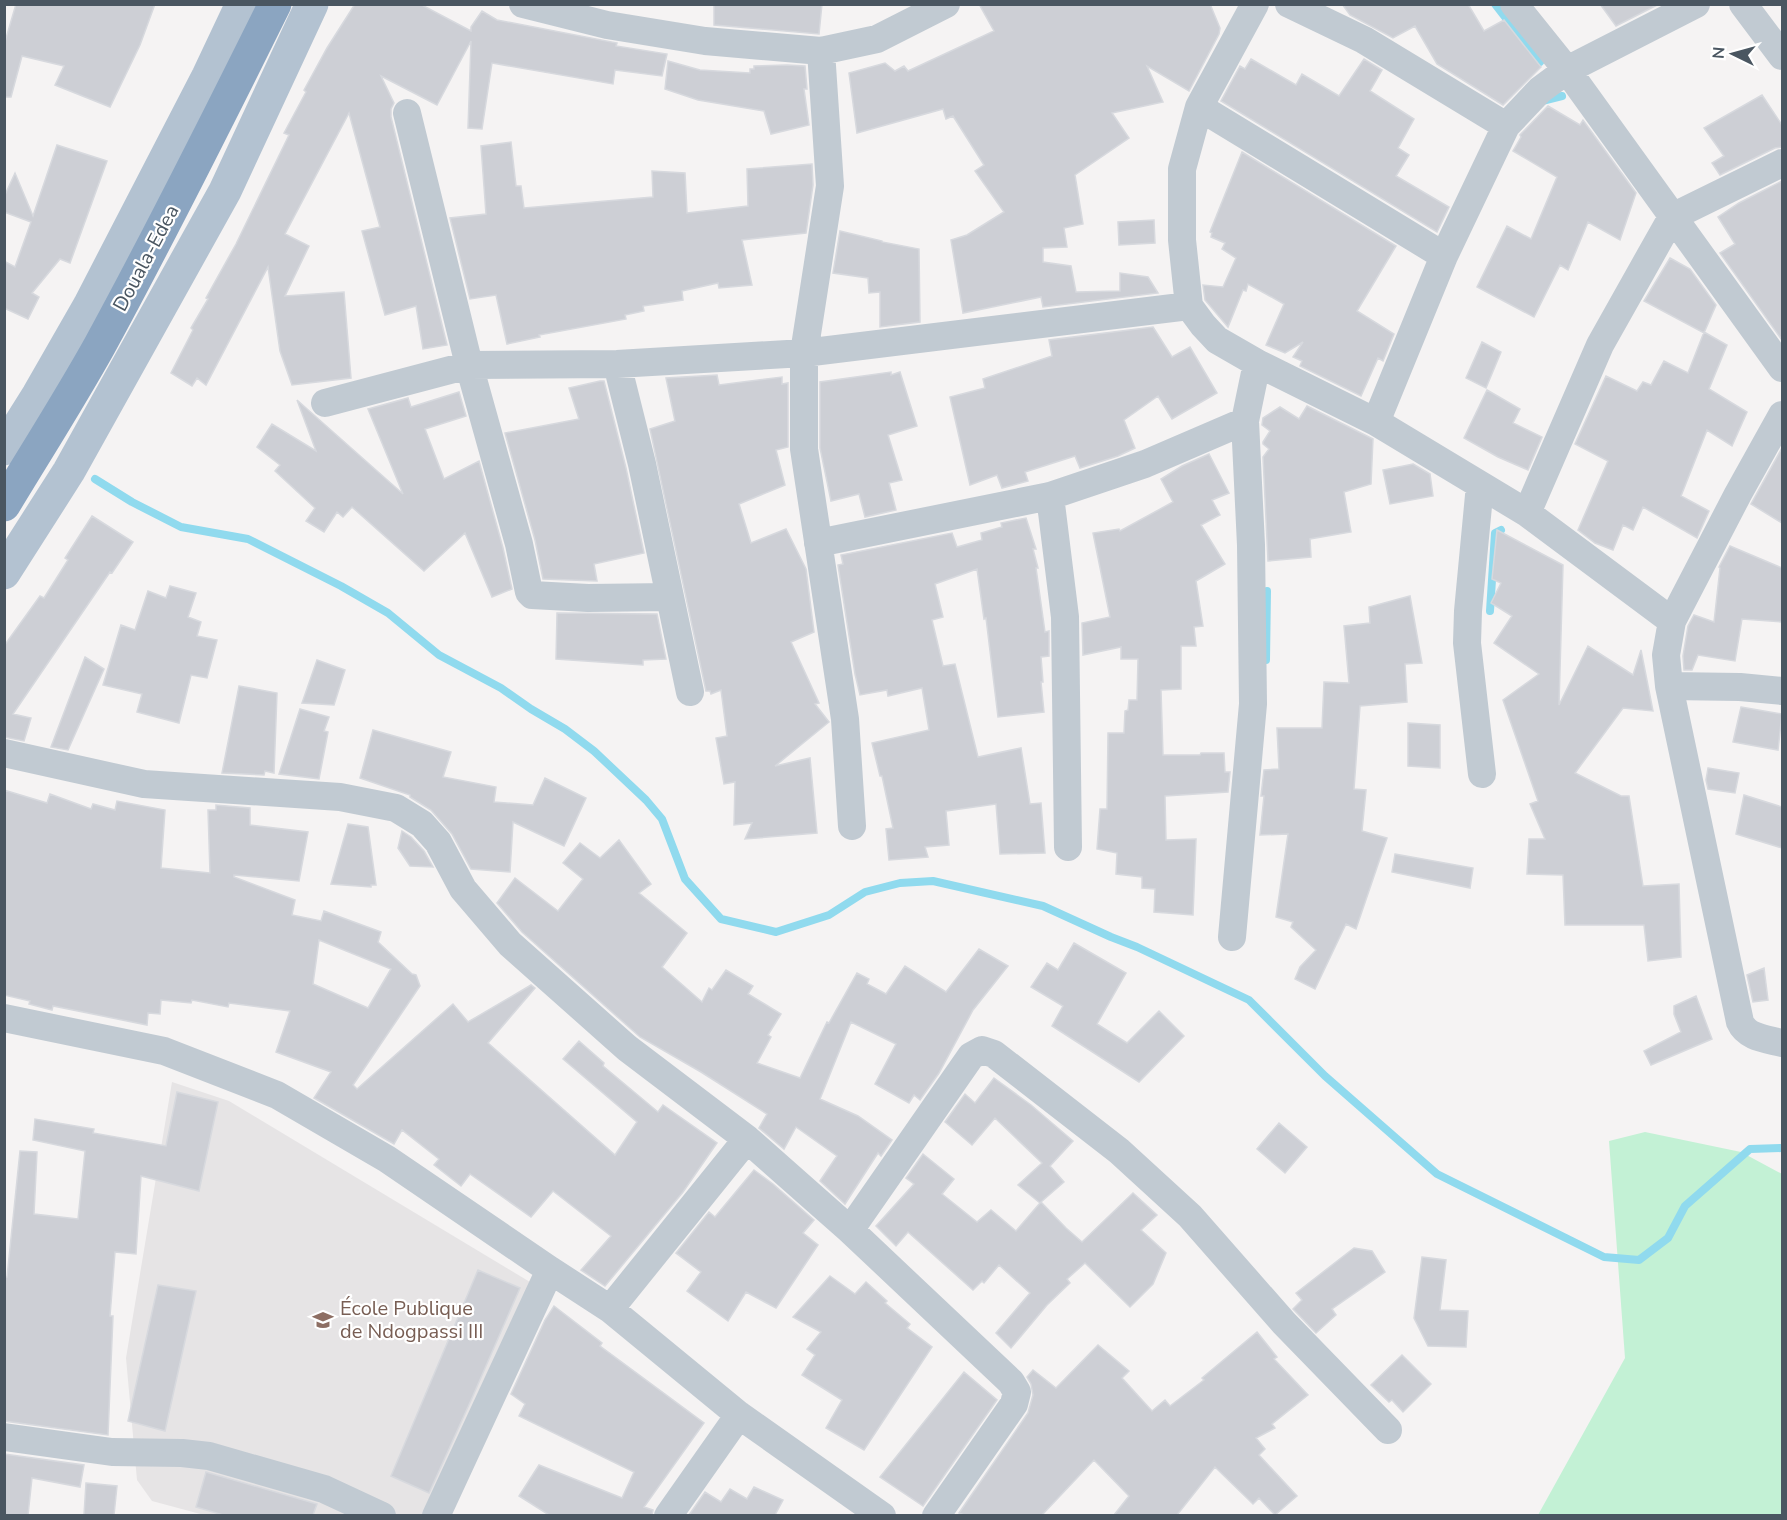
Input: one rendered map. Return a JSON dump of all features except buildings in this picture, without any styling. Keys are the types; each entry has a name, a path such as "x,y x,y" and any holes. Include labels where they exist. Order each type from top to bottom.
{"highway":[{"name":"Douala-Edea","path":"4,505 106,334 179,197 275,4"}],"main road":[{"path":"4,449 38,395 88,306 208,76 242,4"},
{"path":"4,573 69,471 225,191 312,4"}],"street":[{"path":"523,4 609,15 705,41 821,51 877,39 946,4"},
{"path":"1255,4 1199,107 1182,169 1182,240 1189,306 1203,326 1217,340 1257,363 1376,422 1527,513 1672,621"},
{"path":"1289,4 1364,40 1506,126"},
{"path":"1514,4 1568,70 1782,368"},
{"path":"1376,422 1444,256 1506,126 1539,90 1568,70 1696,4"},
{"path":"1743,4 1782,56"},
{"path":"821,51 830,186 804,353 804,449 845,719 852,826"},
{"path":"1199,107 1444,256"},
{"path":"407,113 469,365 519,544 529,592 536,595 588,598 670,597"},
{"path":"1527,513 1600,345 1672,217 1782,163"},
{"path":"326,403 469,365 617,364 804,353 1189,306"},
{"path":"1232,937 1253,704 1251,544 1245,421 1257,363"},
{"path":"617,364 642,464 690,692"},
{"path":"1782,415 1672,621 1666,655 1669,686 1740,1022 1744,1030 1750,1034 1782,1042"},
{"path":"818,543 1050,496 1145,464 1245,421"},
{"path":"1480,485 1467,643 1482,774"},
{"path":"1050,496 1065,616 1068,847"},
{"path":"1669,686 1740,687 1782,691"},
{"path":"4,753 144,784 340,796 396,808 422,824 438,842 463,889 510,944 627,1047 747,1139 850,1230 1011,1382 1017,1392 1014,1404 936,1515"},
{"path":"4,1018 164,1051 277,1095 387,1159 610,1309 739,1415 882,1515"},
{"path":"850,1230 971,1056 982,1050 994,1054 1119,1151 1190,1216 1284,1323 1388,1430"},
{"path":"610,1309 747,1139"},
{"path":"436,1515 550,1270"},
{"path":"668,1515 739,1415"},
{"path":"4,1437 112,1452 182,1453 209,1456 324,1489 382,1515"}],"shaded area":[{"name":"École Publique de Ndogpassi III","path":"172,1082 229,1101 530,1282 427,1515 204,1515 152,1501 137,1480 126,1358"}],"green space":[{"path":"1645,1132 1741,1152 1782,1174 1782,1515 1538,1515 1625,1358 1609,1141"}],"waterway":[{"path":"1495,4 1540,62"},
{"path":"1542,101 1562,96"},
{"path":"95,479 132,502 181,527 248,539 341,586 388,613 439,655 501,688 565,729 594,751 646,800 662,819 685,879 721,919 776,932 829,915 865,892 900,883 933,881 1043,906 1249,1000 1325,1076 1437,1174 1604,1257 1639,1260 1668,1238 1685,1206 1750,1149 1782,1148"},
{"path":"1490,611 1495,533 1501,530"},
{"path":"1266,660 1267,591"}],"place":[{"name":"École Publique de Ndogpassi III","path":"323,1320"}]}
